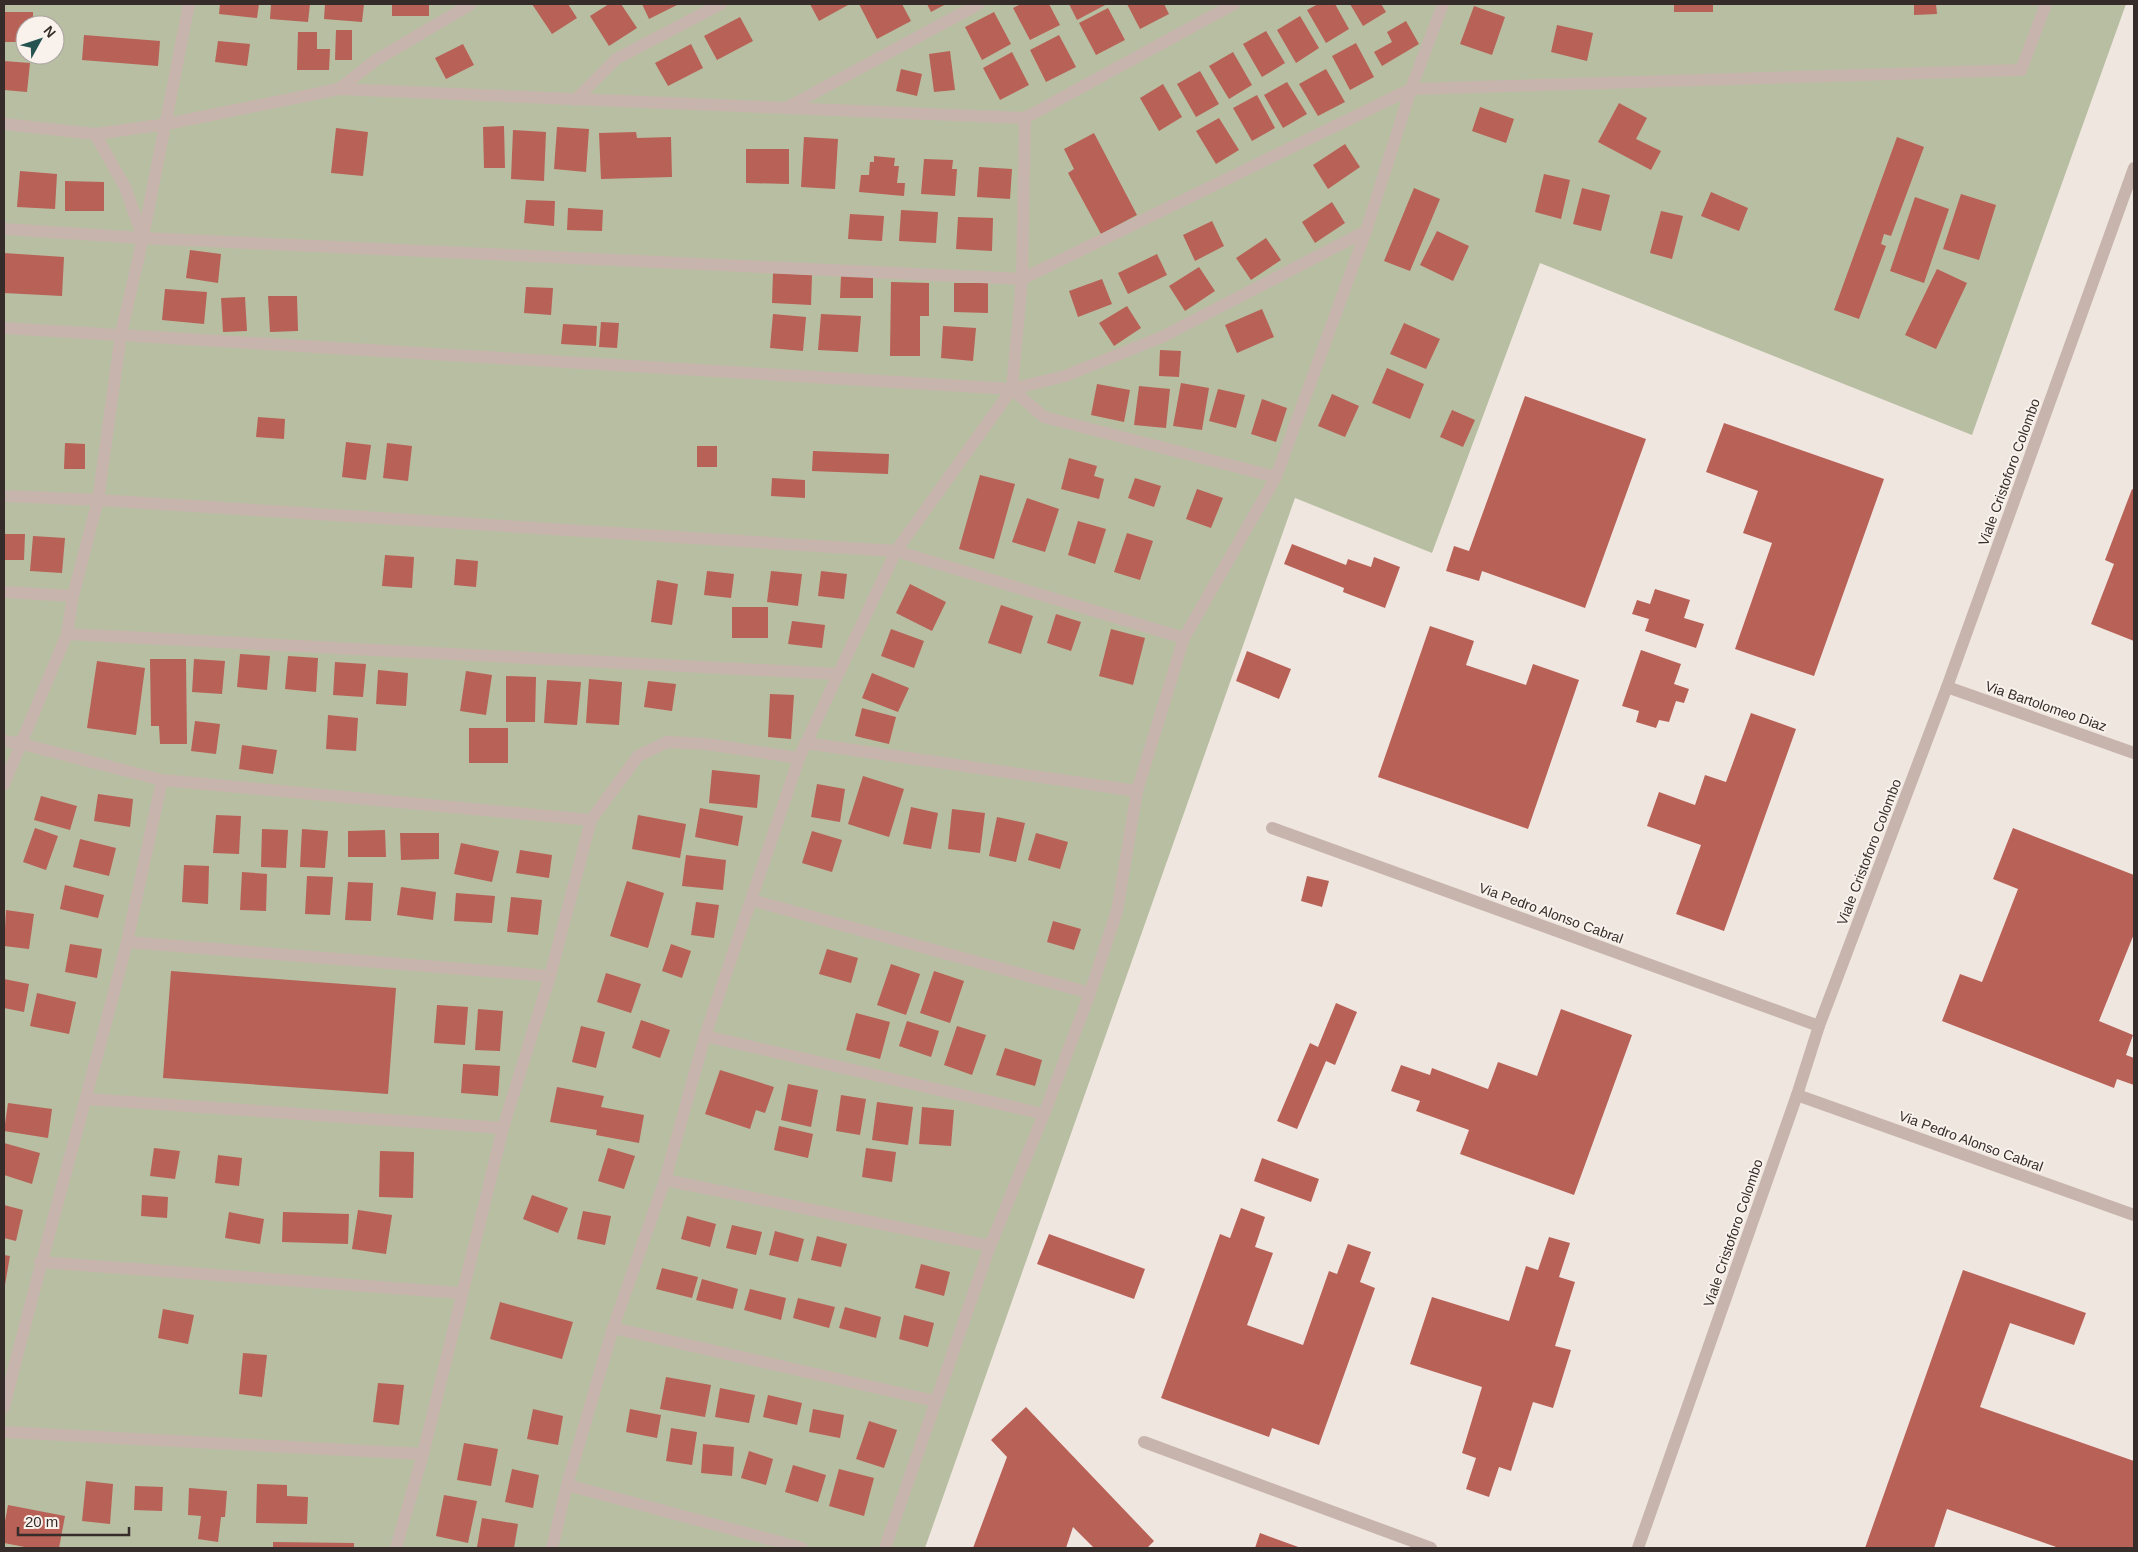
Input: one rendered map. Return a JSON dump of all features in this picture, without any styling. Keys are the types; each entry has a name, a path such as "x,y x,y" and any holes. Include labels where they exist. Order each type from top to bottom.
{"street":[{"path":"4,784 67,634 73,596 98,500 121,334 143,238 189,4"},
{"path":"338,89 376,60 472,4"},
{"path":"575,100 616,59 721,4"},
{"path":"786,108 979,4"},
{"path":"4,124 95,134 166,124 338,89 1025,118 1234,4"},
{"path":"885,1548 990,1246 1044,1114 1090,993 1117,911 1137,791 1184,638 1276,477 1366,231 1411,89 1443,4"},
{"path":"4,229 143,238 1022,279 1411,89 2021,70 2046,4"},
{"path":"552,1548 567,1485 612,1328 665,1180 705,1036 799,758 896,551 1012,389 1022,279 1025,118"},
{"path":"95,134 125,187 143,238"},
{"name":"Viale Cristoforo Colombo","path":"1638,1548 1797,1095 1819,1026 1947,687 2132,181 2134,168"},
{"path":"4,328 1012,389 1065,376 1162,337 1366,231"},
{"path":"1012,389 1044,417 1276,477"},
{"path":"4,496 98,500 896,551 1184,638"},
{"path":"4,592 73,596"},
{"path":"67,634 838,674"},
{"name":"Via Bartolomeo Diaz","path":"1947,687 2134,753"},
{"path":"4,741 162,780 591,820"},
{"path":"396,1548 423,1454 503,1128 550,976 591,820 638,756 667,742 706,744 799,758"},
{"path":"805,743 1137,791"},
{"path":"4,1407 40,1262 86,1099 127,942 162,780"},
{"name":"Via Pedro Alonso Cabral","path":"1272,828 1819,1026"},
{"path":"751,900 1090,993"},
{"path":"127,942 550,976"},
{"path":"705,1036 1044,1114"},
{"name":"Via Pedro Alonso Cabral","path":"1797,1095 2134,1215"},
{"path":"86,1099 503,1128"},
{"path":"665,1180 990,1246"},
{"path":"40,1262 461,1293"},
{"path":"612,1328 935,1401"},
{"path":"4,1432 423,1454"},
{"path":"1144,1442 1431,1548"},
{"path":"567,1485 802,1548"}],"green space":[{"path":"4,4 2126,4 1972,435 1540,263 1432,553 1295,498 925,1548 4,1548"}],"building":[{"path":"220,4 259,4 257,18 219,14"},
{"path":"271,4 310,4 308,22 270,19"},
{"path":"325,4 364,4 362,22 324,19"},
{"path":"392,4 429,4 429,16 392,16"},
{"path":"532,4 568,4 577,18 552,34"},
{"path":"609,4 621,4 637,28 609,46 590,16"},
{"path":"642,4 679,4 649,19"},
{"path":"810,4 847,4 848,5 819,21"},
{"path":"859,4 902,4 911,21 877,39"},
{"path":"927,4 946,4 931,12"},
{"path":"1021,4 1049,4 1060,25 1030,40 1013,8"},
{"path":"1069,4 1107,4 1077,20"},
{"path":"1127,4 1164,4 1169,14 1140,29"},
{"path":"1318,4 1335,4 1349,29 1326,43 1307,10"},
{"path":"1350,4 1381,4 1386,12 1363,26"},
{"path":"1674,4 1713,4 1713,12 1674,12"},
{"path":"1914,4 1936,4 1937,14 1914,15"},
{"path":"1474,6 1505,17 1492,55 1460,44"},
{"path":"1108,8 1125,40 1096,55 1079,23"},
{"path":"4,12 33,12 33,15 15,15 15,42 4,42"},
{"path":"994,12 1011,44 982,60 965,27"},
{"path":"1300,16 1319,48 1296,63 1277,30"},
{"path":"740,17 753,41 717,60 704,36"},
{"path":"1406,21 1419,44 1382,66 1374,52 1392,42 1387,32"},
{"path":"1557,25 1593,33 1587,61 1551,52"},
{"path":"336,30 352,30 352,60 335,60"},
{"path":"1266,31 1285,63 1262,77 1243,44"},
{"path":"298,32 317,32 317,49 330,49 329,70 297,70"},
{"path":"84,35 160,41 158,66 82,60"},
{"path":"1059,35 1076,67 1046,82 1030,50"},
{"path":"218,41 250,44 247,66 215,62"},
{"path":"1356,43 1374,77 1350,90 1332,56"},
{"path":"463,44 474,65 446,79 435,58"},
{"path":"691,44 703,68 668,86 655,63"},
{"path":"950,51 955,90 934,92 929,54"},
{"path":"1012,52 1029,85 1000,100 983,68"},
{"path":"1233,52 1252,85 1229,99 1209,66"},
{"path":"4,61 15,62 15,65 30,65 27,92 4,90"},
{"path":"901,69 922,74 917,96 896,91"},
{"path":"1326,69 1345,102 1318,116 1299,84"},
{"path":"1200,71 1219,104 1196,117 1177,84"},
{"path":"1287,82 1307,114 1283,128 1264,95"},
{"path":"1163,84 1182,117 1159,131 1140,98"},
{"path":"1257,95 1275,128 1252,141 1233,108"},
{"path":"1619,103 1647,118 1636,139 1661,151 1651,170 1598,142"},
{"path":"1480,107 1514,119 1506,143 1472,131"},
{"path":"1219,118 1239,150 1216,164 1196,131"},
{"path":"504,126 505,168 484,168 483,127"},
{"path":"557,127 589,129 586,172 554,169"},
{"path":"336,128 368,132 363,176 331,173"},
{"path":"513,130 546,132 544,181 511,179"},
{"path":"636,132 637,138 671,137 672,177 601,179 599,133"},
{"path":"1094,133 1137,215 1101,234 1068,173 1074,169 1064,149"},
{"path":"804,137 838,139 835,189 801,187"},
{"path":"1897,137 1924,147 1891,236 1884,234 1881,244 1886,246 1859,319 1834,310"},
{"path":"1345,144 1360,167 1328,189 1313,165"},
{"path":"746,149 789,149 789,184 746,183"},
{"path":"874,156 895,158 894,166 899,166 897,183 905,183 904,196 859,192 861,175 869,175 870,162 874,162"},
{"path":"924,159 953,160 952,169 957,169 955,196 921,194"},
{"path":"979,167 1012,169 1010,199 977,197"},
{"path":"20,171 57,174 55,209 17,207"},
{"path":"1544,174 1570,180 1561,219 1535,212"},
{"path":"65,181 104,182 104,211 65,211"},
{"path":"1414,188 1440,199 1410,271 1384,261"},
{"path":"1582,188 1610,195 1601,231 1573,224"},
{"path":"1711,192 1748,208 1739,231 1701,216"},
{"path":"1961,194 1996,205 1979,260 1943,249"},
{"path":"1915,197 1949,209 1924,283 1890,271"},
{"path":"526,200 555,201 554,226 524,223"},
{"path":"1332,202 1345,223 1315,243 1302,222"},
{"path":"568,208 603,210 602,231 567,230"},
{"path":"901,210 938,212 936,243 899,241"},
{"path":"1661,211 1683,216 1672,259 1650,253"},
{"path":"850,214 884,216 882,241 848,239"},
{"path":"958,217 993,218 992,251 956,249"},
{"path":"1212,221 1224,246 1195,261 1183,235"},
{"path":"1437,231 1469,246 1453,281 1420,265"},
{"path":"1266,238 1281,260 1251,280 1236,258"},
{"path":"190,250 221,254 218,283 186,278"},
{"path":"4,253 64,257 62,296 4,293"},
{"path":"1157,254 1167,275 1128,294 1118,273"},
{"path":"1199,267 1215,291 1185,311 1169,286"},
{"path":"1937,269 1967,283 1936,349 1905,335"},
{"path":"773,273 812,275 811,305 772,303"},
{"path":"841,276 873,276 873,298 840,298"},
{"path":"1102,279 1112,304 1078,317 1069,291"},
{"path":"891,282 929,283 929,316 920,316 920,356 890,356"},
{"path":"954,283 988,283 988,313 954,312"},
{"path":"526,287 553,288 551,315 524,313"},
{"path":"165,289 207,292 204,324 162,320"},
{"path":"268,296 297,296 298,331 270,332"},
{"path":"245,297 247,331 223,332 221,298"},
{"path":"1127,306 1141,328 1114,346 1099,323"},
{"path":"1262,309 1274,337 1237,353 1225,325"},
{"path":"773,314 806,317 803,351 770,348"},
{"path":"821,314 861,316 858,352 818,350"},
{"path":"601,322 619,323 617,348 599,347"},
{"path":"1404,323 1440,339 1426,369 1390,354"},
{"path":"563,324 597,326 596,346 561,344"},
{"path":"943,326 976,328 973,361 941,358"},
{"path":"1160,350 1181,351 1179,377 1159,376"},
{"path":"1387,368 1424,384 1410,419 1372,403"},
{"path":"1181,383 1209,388 1202,430 1173,426"},
{"path":"1097,384 1130,390 1124,422 1091,415"},
{"path":"1139,386 1170,389 1166,428 1134,425"},
{"path":"1218,389 1245,395 1236,428 1209,421"},
{"path":"1332,394 1359,406 1345,437 1318,426"},
{"path":"1525,396 1646,439 1585,608 1482,571 1479,581 1446,571 1454,546 1469,551"},
{"path":"1262,399 1287,408 1276,442 1251,434"},
{"path":"1452,410 1475,420 1463,447 1440,437"},
{"path":"258,417 285,419 284,439 256,437"},
{"path":"1724,423 1884,479 1814,676 1735,649 1772,543 1743,533 1758,491 1706,472"},
{"path":"346,442 371,445 366,480 342,477"},
{"path":"65,443 85,444 85,469 64,469"},
{"path":"387,443 412,446 408,481 383,478"},
{"path":"697,446 717,446 717,467 697,467"},
{"path":"813,451 889,454 888,474 812,471"},
{"path":"1069,458 1097,466 1094,476 1104,479 1099,499 1061,489"},
{"path":"980,475 1015,484 994,559 959,549"},
{"path":"772,478 805,480 805,498 771,496"},
{"path":"1135,478 1161,486 1154,507 1128,498"},
{"path":"1197,489 1223,498 1211,528 1186,519"},
{"path":"2132,489 2134,490 2134,641 2091,624 2114,564 2105,560"},
{"path":"1027,498 1059,509 1045,552 1012,542"},
{"path":"1078,521 1106,529 1095,564 1068,555"},
{"path":"1127,533 1153,541 1140,580 1114,572"},
{"path":"4,534 25,534 24,560 4,560"},
{"path":"33,536 65,538 62,573 30,571"},
{"path":"1292,544 1346,565 1348,559 1371,567 1374,557 1400,567 1385,608 1343,592 1344,588 1284,564"},
{"path":"385,555 414,557 412,588 382,586"},
{"path":"456,559 478,561 476,587 454,585"},
{"path":"707,571 734,574 731,598 704,595"},
{"path":"771,571 802,574 798,606 767,602"},
{"path":"821,571 847,574 844,599 818,596"},
{"path":"657,580 678,584 672,625 651,622"},
{"path":"910,584 946,602 932,631 896,613"},
{"path":"1655,589 1690,600 1684,618 1704,624 1696,648 1645,631 1649,619 1632,614 1637,600 1650,604"},
{"path":"1001,605 1033,616 1021,654 988,643"},
{"path":"732,607 768,607 768,638 732,638"},
{"path":"1056,614 1081,622 1071,651 1047,643"},
{"path":"792,621 825,625 822,648 788,644"},
{"path":"1430,626 1474,641 1466,665 1526,685 1533,664 1579,680 1528,829 1378,777"},
{"path":"891,629 924,641 914,668 881,656"},
{"path":"1111,629 1145,638 1133,685 1099,676"},
{"path":"1641,650 1681,664 1674,684 1689,689 1684,703 1676,701 1669,722 1659,720 1656,728 1636,722 1639,711 1622,706"},
{"path":"1247,651 1291,669 1279,699 1236,681"},
{"path":"240,654 270,656 267,690 237,687"},
{"path":"288,656 318,658 316,692 285,689"},
{"path":"150,659 186,659 187,744 160,744 159,726 151,726"},
{"path":"194,659 225,661 222,694 192,692"},
{"path":"97,661 145,668 136,735 87,728"},
{"path":"335,662 366,664 363,697 333,695"},
{"path":"378,670 408,673 406,706 376,704"},
{"path":"466,671 492,675 486,715 460,711"},
{"path":"872,673 909,688 898,712 862,698"},
{"path":"506,676 536,677 535,722 506,722"},
{"path":"589,679 622,682 619,725 586,723"},
{"path":"547,680 581,682 577,725 544,723"},
{"path":"648,681 676,684 672,711 644,707"},
{"path":"770,694 794,695 791,739 768,737"},
{"path":"862,708 896,717 889,744 855,736"},
{"path":"1751,713 1796,729 1724,931 1676,914 1701,845 1647,826 1659,792 1695,805 1705,775 1726,782"},
{"path":"328,715 358,718 356,751 326,749"},
{"path":"195,721 220,724 216,754 191,751"},
{"path":"469,728 508,728 508,763 469,763"},
{"path":"242,745 277,750 273,774 239,769"},
{"path":"712,770 760,775 757,808 709,803"},
{"path":"863,776 904,789 889,837 848,824"},
{"path":"817,784 845,789 840,822 811,817"},
{"path":"98,794 133,799 130,827 94,821"},
{"path":"41,796 77,806 70,830 34,820"},
{"path":"911,807 938,813 931,849 903,844"},
{"path":"700,808 743,816 738,846 695,837"},
{"path":"952,809 985,813 980,853 948,849"},
{"path":"216,815 241,816 239,854 213,853"},
{"path":"638,815 686,824 680,858 632,849"},
{"path":"997,817 1025,823 1016,862 989,856"},
{"path":"35,828 58,836 46,870 23,862"},
{"path":"2013,828 2134,875 2134,934 2099,1021 2133,1035 2126,1055 2134,1058 2134,1085 2117,1079 2114,1088 1942,1021 1960,974 1982,982 2018,889 1993,879"},
{"path":"262,829 288,830 286,868 261,867"},
{"path":"302,829 328,831 325,868 300,867"},
{"path":"385,830 386,857 348,857 348,831"},
{"path":"812,831 842,840 832,872 802,863"},
{"path":"400,833 439,833 439,859 401,860"},
{"path":"1036,833 1068,842 1060,869 1028,860"},
{"path":"80,839 116,848 109,876 73,867"},
{"path":"461,843 499,851 492,882 454,874"},
{"path":"520,850 552,855 549,878 516,873"},
{"path":"686,855 726,860 723,890 682,886"},
{"path":"184,865 209,866 208,904 182,902"},
{"path":"242,872 267,874 266,911 240,910"},
{"path":"307,876 333,877 330,915 305,914"},
{"path":"1307,876 1329,881 1322,907 1301,901"},
{"path":"627,881 664,893 648,948 610,936"},
{"path":"348,882 373,883 371,921 345,920"},
{"path":"65,885 104,895 98,918 60,909"},
{"path":"401,887 436,892 433,920 397,915"},
{"path":"456,893 495,896 492,923 454,921"},
{"path":"511,897 542,900 538,935 507,932"},
{"path":"696,902 719,905 714,938 691,935"},
{"path":"6,910 34,914 29,949 4,946"},
{"path":"1053,921 1081,929 1074,950 1047,942"},
{"path":"70,944 102,949 97,978 65,972"},
{"path":"671,944 691,951 682,978 662,971"},
{"path":"827,949 858,958 851,983 819,974"},
{"path":"891,964 920,974 906,1015 877,1005"},
{"path":"171,971 396,988 388,1094 163,1078"},
{"path":"934,971 964,981 950,1023 920,1013"},
{"path":"606,973 641,984 631,1013 597,1002"},
{"path":"4,979 29,984 24,1012 4,1008"},
{"path":"37,993 76,1002 69,1034 30,1026"},
{"path":"1336,1003 1357,1012 1335,1065 1326,1061 1297,1129 1277,1121 1310,1043 1318,1047"},
{"path":"437,1005 468,1007 465,1045 434,1043"},
{"path":"478,1009 503,1011 500,1051 475,1050"},
{"path":"1561,1009 1632,1035 1574,1195 1460,1154 1469,1130 1416,1111 1420,1101 1391,1091 1401,1065 1430,1075 1432,1068 1488,1089 1498,1062 1537,1076"},
{"path":"856,1013 890,1022 880,1059 846,1050"},
{"path":"641,1020 670,1030 660,1058 632,1048"},
{"path":"907,1021 939,1031 931,1057 899,1046"},
{"path":"581,1026 605,1032 596,1068 572,1062"},
{"path":"957,1026 986,1035 972,1075 944,1065"},
{"path":"1005,1048 1042,1060 1035,1086 996,1075"},
{"path":"463,1064 500,1066 498,1096 461,1093"},
{"path":"720,1070 774,1087 765,1113 756,1110 750,1129 705,1114"},
{"path":"788,1084 818,1090 811,1127 781,1120"},
{"path":"557,1087 604,1096 601,1107 644,1115 639,1143 596,1135 597,1130 550,1122"},
{"path":"841,1095 866,1099 860,1135 836,1131"},
{"path":"877,1102 913,1107 908,1145 872,1140"},
{"path":"8,1103 52,1109 48,1138 4,1131"},
{"path":"922,1107 954,1110 951,1146 919,1144"},
{"path":"779,1126 813,1134 808,1158 774,1150"},
{"path":"4,1143 40,1153 32,1184 4,1175"},
{"path":"154,1148 180,1151 175,1179 150,1176"},
{"path":"608,1148 635,1156 624,1189 598,1181"},
{"path":"866,1148 896,1152 892,1182 862,1177"},
{"path":"380,1151 414,1152 413,1198 379,1197"},
{"path":"218,1155 242,1158 239,1186 215,1183"},
{"path":"1262,1158 1319,1179 1311,1202 1254,1181"},
{"path":"142,1195 168,1197 167,1218 141,1216"},
{"path":"532,1195 568,1208 558,1233 523,1219"},
{"path":"4,1205 23,1210 16,1241 4,1238"},
{"path":"1241,1208 1265,1217 1255,1247 1273,1253 1247,1325 1303,1345 1329,1271 1337,1274 1348,1244 1371,1252 1360,1282 1375,1288 1319,1445 1272,1428 1269,1437 1161,1398 1220,1234 1230,1238"},
{"path":"358,1210 392,1215 386,1254 352,1249"},
{"path":"583,1211 611,1216 605,1245 577,1239"},
{"path":"229,1212 264,1219 260,1244 225,1238"},
{"path":"283,1212 349,1214 348,1244 282,1242"},
{"path":"687,1216 716,1224 710,1247 681,1239"},
{"path":"732,1225 762,1232 756,1255 726,1248"},
{"path":"775,1231 804,1239 798,1262 769,1255"},
{"path":"1049,1234 1145,1269 1134,1299 1037,1264"},
{"path":"817,1236 847,1244 841,1267 811,1260"},
{"path":"1549,1237 1570,1243 1559,1277 1575,1282 1555,1346 1571,1350 1553,1408 1533,1402 1511,1471 1499,1467 1489,1497 1466,1489 1476,1458 1462,1453 1482,1387 1410,1364 1432,1297 1509,1321 1526,1266 1538,1270"},
{"path":"4,1255 10,1256 5,1285 4,1285"},
{"path":"921,1264 950,1272 944,1296 915,1288"},
{"path":"662,1268 698,1277 692,1298 656,1289"},
{"path":"1963,1270 2086,1313 2074,1345 2010,1323 1980,1407 2134,1461 2134,1548 2059,1548 1947,1509 1934,1548 1865,1548"},
{"path":"702,1279 738,1289 733,1309 696,1300"},
{"path":"750,1289 786,1298 781,1320 744,1310"},
{"path":"798,1298 835,1307 829,1328 793,1318"},
{"path":"500,1302 573,1322 562,1359 490,1339"},
{"path":"845,1307 881,1317 876,1338 839,1328"},
{"path":"163,1309 194,1315 188,1344 158,1338"},
{"path":"904,1315 934,1323 928,1347 899,1339"},
{"path":"243,1353 267,1355 262,1397 239,1394"},
{"path":"666,1377 711,1385 705,1417 660,1409"},
{"path":"378,1383 404,1385 399,1425 373,1422"},
{"path":"720,1388 755,1395 749,1423 715,1417"},
{"path":"768,1395 802,1403 797,1425 763,1417"},
{"path":"1026,1407 1154,1541 1147,1548 1094,1548 1073,1527 1066,1548 973,1548 1007,1457 991,1440"},
{"path":"533,1409 563,1416 558,1445 527,1439"},
{"path":"630,1409 661,1415 657,1438 626,1432"},
{"path":"813,1409 844,1415 840,1438 809,1432"},
{"path":"869,1421 897,1430 884,1468 856,1459"},
{"path":"671,1428 697,1432 692,1465 666,1461"},
{"path":"464,1443 498,1449 491,1486 457,1480"},
{"path":"703,1444 734,1447 732,1476 701,1473"},
{"path":"749,1451 773,1459 766,1485 741,1478"},
{"path":"793,1465 826,1475 818,1502 785,1492"},
{"path":"512,1469 539,1475 533,1508 505,1502"},
{"path":"839,1469 874,1478 864,1516 829,1506"},
{"path":"86,1481 113,1484 110,1524 82,1521"},
{"path":"257,1484 287,1485 287,1496 308,1497 307,1524 256,1523"},
{"path":"135,1486 163,1487 162,1511 134,1510"},
{"path":"189,1488 227,1491 225,1517 221,1517 218,1542 198,1539 201,1516 188,1515"},
{"path":"444,1495 477,1501 468,1543 436,1536"},
{"path":"8,1505 65,1516 59,1548 30,1548 4,1543 4,1527"},
{"path":"482,1518 518,1524 514,1548 477,1547"},
{"path":"1260,1533 1301,1548 1255,1548"},
{"path":"273,1542 354,1543 354,1548 273,1548"}]}
